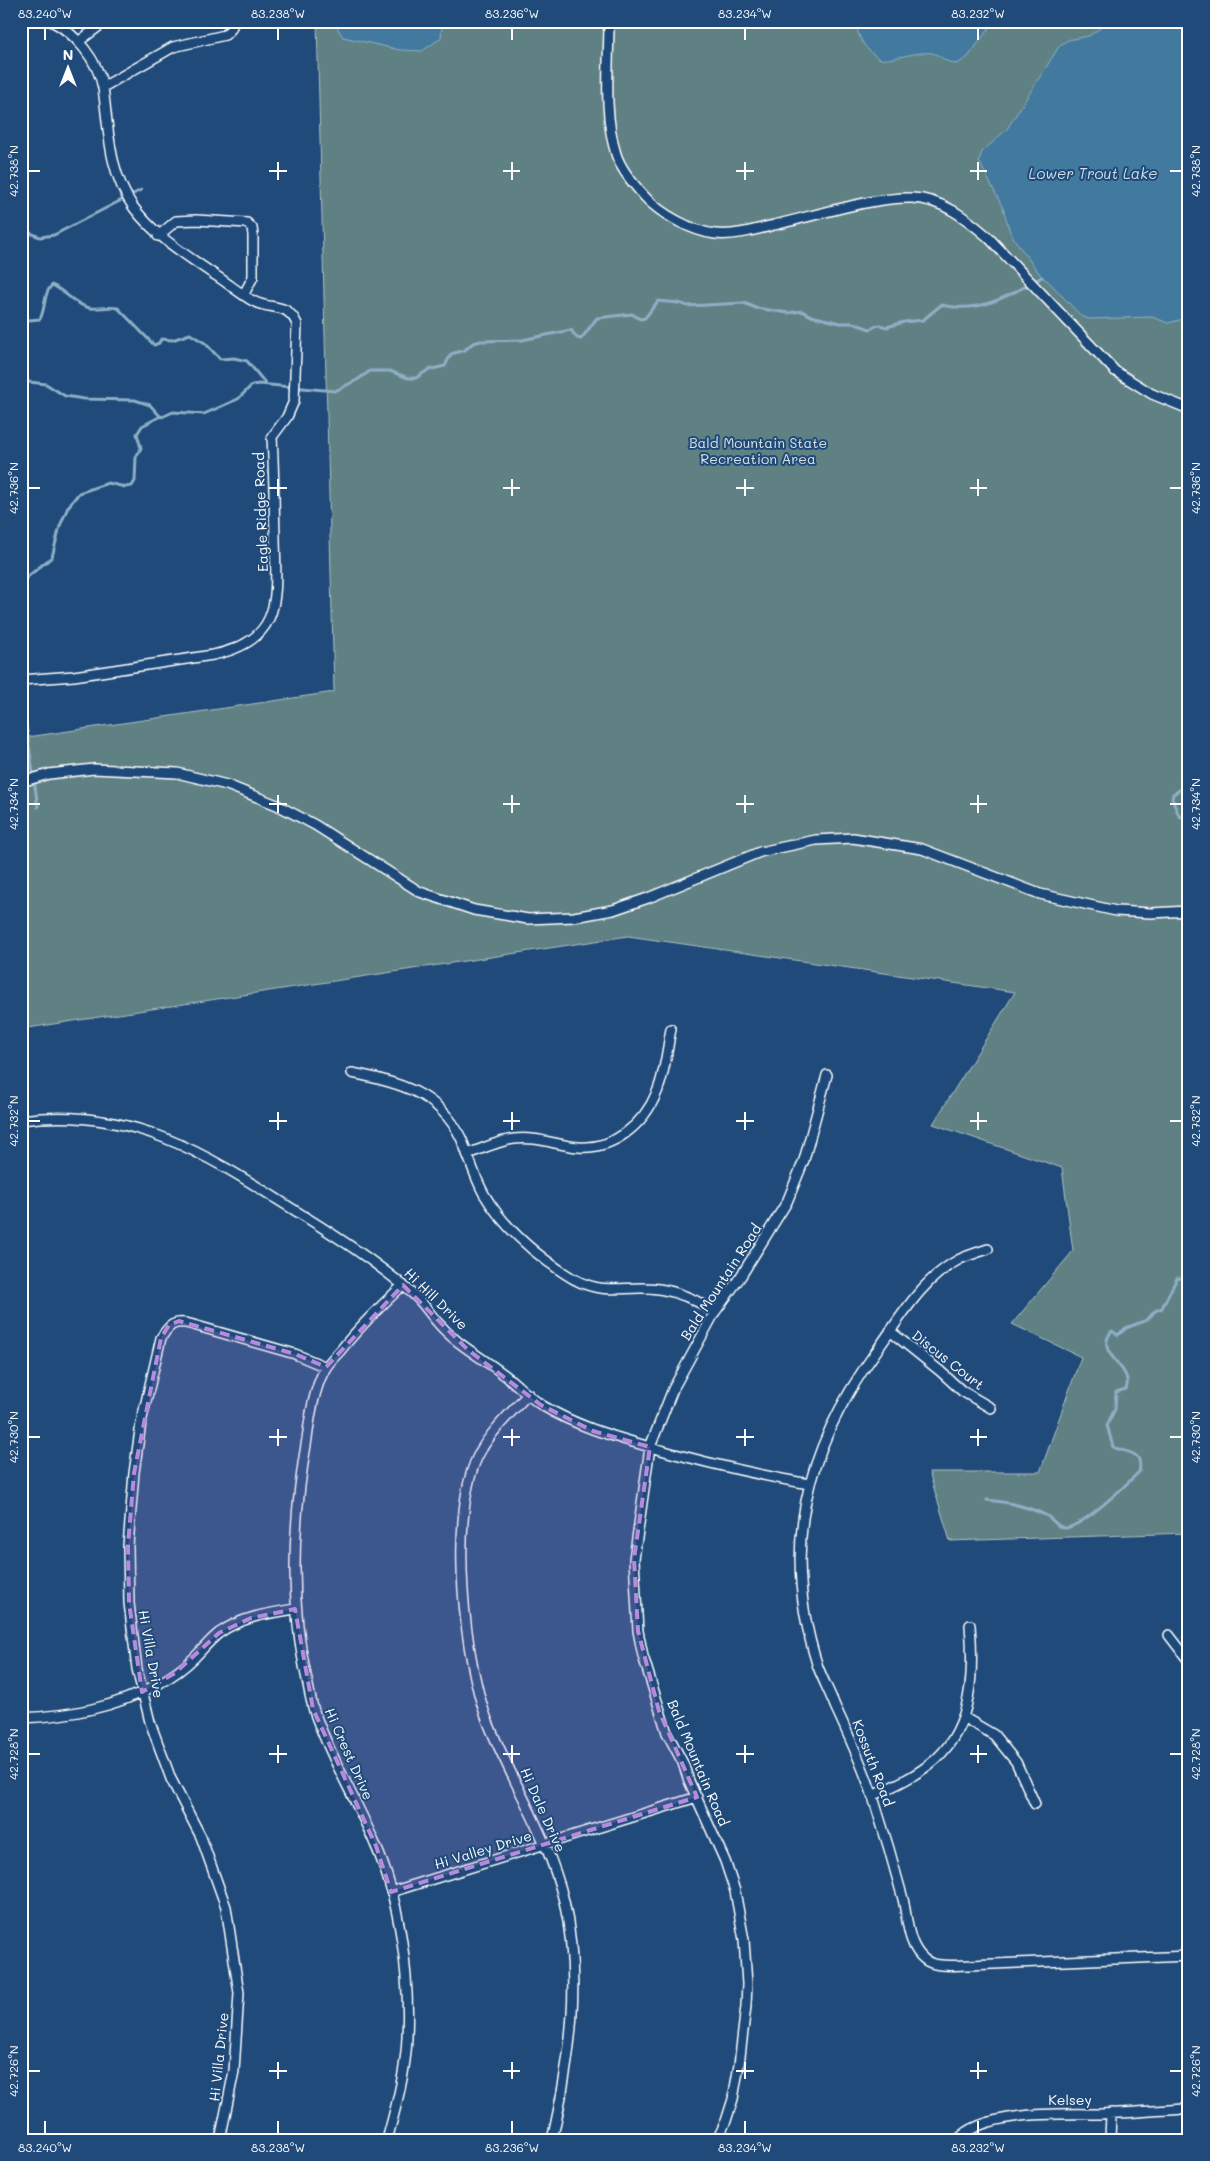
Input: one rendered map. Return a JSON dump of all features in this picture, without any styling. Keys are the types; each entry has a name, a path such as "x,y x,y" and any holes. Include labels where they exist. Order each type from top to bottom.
{"street":[{"name":"Eagle Ridge Road","path":"21,680 74,676 229,652 244,645 257,635 265,625 276,599 272,437 287,417 294,401 297,324 288,310 260,304 158,236 134,207 124,190 113,160 105,116 103,87 87,52 59,25 51,21"},
{"path":"78,42 93,25 106,21"},
{"path":"103,87 173,47 225,35 231,29 234,21"},
{"path":"609,21 609,119 616,155 632,183 654,207 680,223 714,234 747,232 881,200 913,198 941,204 966,217 988,237 1115,371 1152,394 1189,409"},
{"path":"158,236 176,221 196,220 247,223 252,228 253,234 253,277 244,294"},
{"path":"21,782 50,774 94,769 177,773 227,785 277,805 307,821 420,892 474,910 528,918 574,917 613,910 648,898 760,852 816,840 853,838 922,849 1040,894 1116,911 1151,913 1189,911"},
{"path":"466,1154 512,1139 536,1139 588,1148 601,1146 627,1134 648,1111 658,1091 671,1029"},
{"path":"352,1073 389,1080 412,1090 434,1103 457,1130 480,1185 498,1216 533,1252 566,1275 594,1288 612,1290 658,1289 677,1292 699,1301 715,1312"},
{"name":"Bald Mountain Road","path":"717,2140 733,2099 746,2006 747,1984 744,1940 735,1891 714,1834 660,1711 638,1631 634,1559 650,1447 673,1389 715,1312 741,1276 787,1202 804,1160 827,1075"},
{"name":"Hi Hill Drive","path":"21,1120 60,1117 94,1119 132,1126 175,1141 212,1159 377,1263 426,1305 438,1323 468,1350 503,1374 541,1405 581,1426 650,1447 749,1473 809,1484"},
{"name":"Kossuth Road","path":"988,1249 961,1259 940,1271 908,1306 863,1370 832,1422 809,1484 798,1560 801,1594 809,1635 819,1669 856,1753 872,1796 903,1901 914,1947 925,1960 941,1965 969,1965 1189,1956"},
{"name":"Hi Crest Drive","path":"387,2140 399,2092 407,2038 403,1960 399,1929 391,1892 376,1846 334,1760 313,1709 302,1658 296,1609 296,1549 303,1461 311,1415 326,1367 367,1321 403,1285"},
{"name":"Hi Villa Drive","path":"220,2140 234,2071 239,1993 226,1907 201,1837 171,1779 150,1722 137,1669 129,1603 128,1546 134,1473 141,1423 162,1338 169,1325 178,1321 295,1354 326,1367"},
{"name":"Discus Court","path":"890,1331 962,1391 991,1408"},
{"name":"Hi Dale Drive","path":"528,1394 495,1431 480,1453 472,1472 464,1512 464,1610 470,1659 489,1725 545,1845 564,1901 573,1967 572,2036 564,2086 552,2140"},
{"path":"21,1718 71,1714 122,1702 175,1673 225,1630 251,1618 296,1609"},
{"path":"872,1796 915,1774 937,1758 952,1738 963,1716 970,1693 973,1654 970,1625"},
{"path":"1169,1635 1189,1661"},
{"path":"963,1716 994,1735 1016,1762 1035,1804"},
{"name":"Hi Valley Drive","path":"391,1892 697,1797"},
{"name":"Kelsey","path":"958,2140 962,2134 979,2126 1034,2114 1189,2109"},
{"path":"1110,2140 1111,2113"}],"highlighted area":[{"path":"403,1285 468,1350 541,1405 593,1431 650,1447 634,1559 638,1631 659,1711 697,1797 391,1892 376,1846 313,1709 295,1609 251,1618 219,1633 175,1673 142,1692 129,1603 128,1546 134,1473 161,1338 169,1325 179,1321 295,1354 326,1367"}],"green space":[{"name":"Bald Mountain State Recreation Area","path":"317,21 1189,21 1189,1533 950,1541 929,1472 1040,1472 1081,1357 1012,1324 1073,1251 1062,1168 933,1124 1015,992 628,936 21,1029 21,738 334,692"}],"water":[{"path":"336,21 438,21 442,26 441,38 422,51 400,50 343,37 335,24"},
{"path":"857,21 994,21 968,57 957,64 932,53 919,53 881,59 871,52 862,41"},
{"name":"Lower Trout Lake","path":"1110,21 1189,21 1189,313 1180,320 1168,323 1152,317 1089,319 1081,316 1042,277 1019,246 1010,232 1003,208 979,161 982,152 1007,129 1060,45 1068,40 1089,36"}],"waterway":[{"path":"21,235 28,232 40,237 54,235 141,190"},
{"path":"21,582 52,557 60,526 68,507 79,493 108,483 125,487 132,486 135,481 136,457 141,448 137,434 142,426 173,412 204,414 238,399 252,385 259,384 335,391 370,371 390,371 408,378 416,378 428,370 445,366 451,354 465,350 473,343 481,341 522,340 571,330 577,338 581,339 597,318 632,314 640,319 645,318 658,301 687,306 744,303 756,308 788,313 802,311 811,316 840,323 853,323 870,329 879,325 887,327 904,322 923,320 941,305 968,307 993,302 1018,291 1042,277"},
{"path":"21,314 29,320 40,319 47,293 52,285 75,301 90,308 118,308 154,345 159,343 161,339 172,340 190,334 205,343 220,359 234,358 247,361 266,384"},
{"path":"21,381 46,384 65,396 84,399 135,400 150,405 160,416"},
{"path":"21,716 26,725 38,807"},
{"path":"1189,771 1182,774 1183,788 1173,794 1172,799 1179,816 1185,818 1189,816"},
{"path":"1189,973 1186,976 1189,982"},
{"path":"987,1500 1025,1507 1047,1516 1060,1527 1066,1528 1073,1526 1093,1513 1139,1472 1140,1465 1136,1456 1113,1447 1107,1425 1115,1409 1116,1392 1126,1389 1127,1381 1125,1373 1107,1347 1107,1339 1112,1331 1118,1335 1126,1328 1147,1320 1155,1311 1162,1308 1177,1278 1189,1279"}]}
